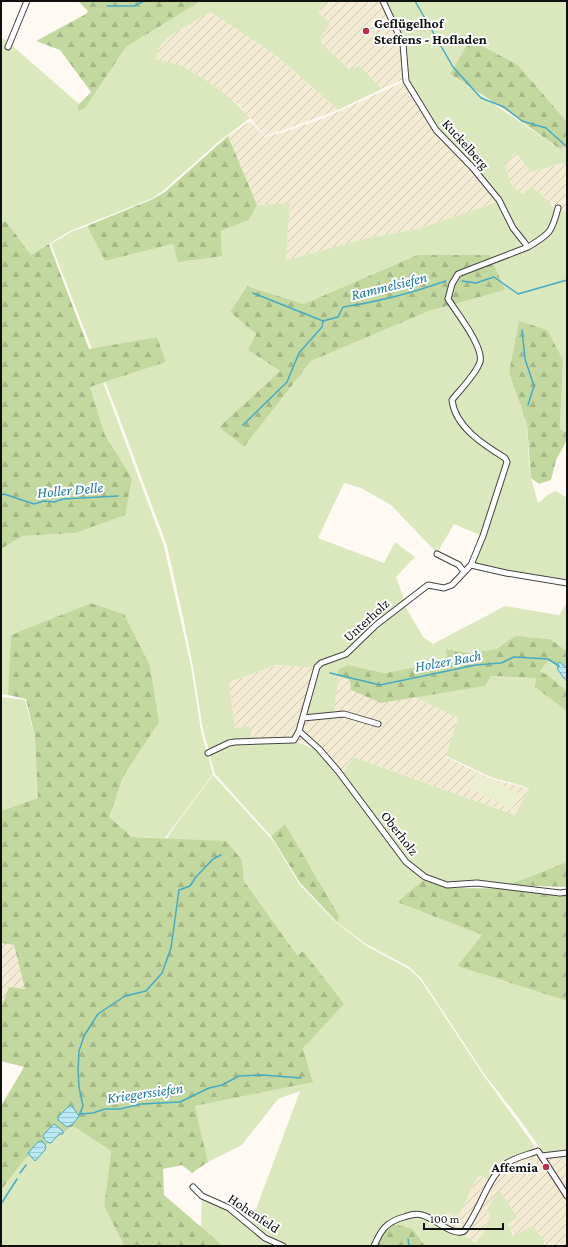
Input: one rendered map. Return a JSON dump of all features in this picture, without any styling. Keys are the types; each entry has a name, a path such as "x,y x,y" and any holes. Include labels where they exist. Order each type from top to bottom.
{"street":[{"path":"8,47 27,1"},
{"name":"Kuckelberg","path":"383,1 403,44 406,81 436,130 472,167 499,200 513,228 528,247"},
{"path":"528,247 540,240 551,230 558,208"},
{"name":"Unterholz","path":"299,731 317,668 321,663 346,654 376,625 428,585 444,588 452,585 470,565 483,536 507,462 505,458 478,441 453,409 452,400 474,371 479,363 480,356 471,333 448,299 452,284 458,274 528,247"},
{"path":"437,554 459,565 464,572"},
{"path":"470,565 506,573 567,583"},
{"path":"303,718 344,714 378,724"},
{"path":"208,753 229,743 294,740 299,731"},
{"name":"Oberholz","path":"299,731 319,749 338,771 406,862 425,877 447,885 477,883 560,893 567,892"},
{"path":"374,1246 383,1228 390,1222 411,1215 421,1214 456,1232 464,1231 501,1168 505,1164 538,1151 567,1196"},
{"path":"542,1156 567,1153"},
{"name":"Hohenfeld","path":"192,1187 202,1196 229,1208 265,1238 283,1246"}],"shaded area":[{"path":"328,1 383,1 402,44 404,79 382,89 359,65 350,70 321,43 322,35 318,12"},
{"path":"210,12 277,56 338,110 265,136 239,105 201,77 176,64 155,59 159,48 168,37"},
{"path":"405,81 471,167 500,201 421,228 368,238 286,260 290,204 257,205 228,136 250,121 265,137 290,130 324,118"},
{"path":"516,153 531,172 562,163 566,167 567,213 554,207 545,197 531,186 523,194 512,186 505,164 512,158 513,154"},
{"path":"277,665 316,668 303,717 293,740 252,741 235,728 229,682"},
{"path":"337,676 350,680 381,703 415,697 458,718 446,757 492,779 529,790 515,815 353,757 342,774 320,749 295,740 304,719 334,717"},
{"path":"1,943 14,945 26,989 9,987 1,1008"},
{"path":"567,1154 567,1246 545,1246 543,1239 514,1236 508,1224 516,1217 486,1212 490,1214 484,1232 475,1243 462,1234 461,1231 450,1227 447,1213 459,1215 478,1176 491,1180 510,1163 530,1156 538,1155 541,1159"}],"green space":[{"path":"78,1 201,1 126,47 85,108 79,111 77,108 79,104 91,92 60,50 36,41 86,14 88,11"},
{"path":"201,1 328,1 318,12 330,24 322,35 321,43 350,70 359,65 382,89 338,110 277,56 210,12 168,37 159,48 156,59 177,64 197,75 235,102 250,118 216,144 153,198 70,231 31,255 6,221 1,223 1,38 7,41 79,104 77,108 85,108 126,47"},
{"path":"385,1 567,1 567,122 518,65 450,74 560,149 567,145 567,175 566,167 562,163 531,172 516,153 513,154 512,158 505,165 512,186 523,194 531,186 549,201 555,211 550,229 536,241 523,238 517,231 500,199 436,130 406,79 404,43"},
{"path":"470,40 518,65 567,122 567,145 560,149 504,109 450,74"},
{"path":"228,136 257,205 249,220 221,231 222,256 178,262 173,244 105,261 87,226 153,199 165,192"},
{"path":"500,201 521,242 520,248 492,259 417,255 304,304 247,286 230,312 256,334 248,350 280,371 219,427 244,447 311,361 429,311 451,305 470,332 477,349 479,362 474,371 451,399 467,430 506,462 482,536 454,524 437,553 391,505 361,488 344,483 318,538 384,563 395,542 415,557 396,577 405,602 346,654 316,668 277,665 229,682 235,728 249,726 252,741 235,741 209,751 203,730 193,667 167,546 105,382 166,362 157,337 92,349 51,244 71,232 87,226 105,261 173,244 222,256 221,231 249,220 257,205 290,203 286,260 368,238 421,228"},
{"path":"562,210 567,213 567,433 560,429 563,360 509,373 527,424 531,478 538,503 549,494 556,491 567,498 567,581 471,565 508,463 474,435 460,419 455,410 453,400 475,372 481,356 453,304 505,290 493,262 529,249 541,241 549,233 560,211"},
{"path":"6,221 31,255 49,244 89,349 157,337 166,362 90,387 105,435 132,478 125,515 75,533 23,536 1,549 1,223"},
{"path":"417,255 490,255 505,290 429,311 311,361 244,447 219,427 280,371 248,350 256,334 230,312 247,286 304,304"},
{"path":"519,321 547,330 563,360 560,429 567,433 567,440 556,460 551,480 539,484 531,478 527,424 509,373"},
{"path":"103,382 164,546 191,666 201,731 213,774 165,838 132,837 108,817 123,777 159,722 150,665 124,614 91,603 12,635 8,695 1,694 1,549 23,536 75,533 132,478 105,435 90,387"},
{"path":"567,602 567,649 564,649 550,639 515,636 498,649 471,653 446,649 447,661 385,673 348,665 339,669 334,714 304,717 318,668 321,664 347,655 377,626 404,604 423,637 433,644 505,606 559,615"},
{"path":"91,603 124,614 150,665 159,722 123,777 109,817 132,837 226,841 242,860 244,881 297,955 303,951 344,1004 303,1048 313,1082 195,1106 208,1162 192,1173 182,1165 163,1169 164,1195 223,1246 124,1246 104,1206 111,1151 73,1126 25,1159 1,1190 1,1106 24,1067 1,1061 1,1008 9,987 25,989 14,945 1,943 1,811 38,798 35,737 26,699 8,695 11,635"},
{"path":"515,636 550,639 564,649 567,649 567,669 560,662 557,664 549,660 540,671 549,676 567,691 567,711 535,687 536,678 491,676 485,686 381,703 351,690 350,680 337,676 339,669 348,665 385,673 447,661 446,649 471,653 497,649"},
{"path":"549,660 557,664 565,680 567,691 549,676 540,671"},
{"path":"491,676 537,678 567,711 567,862 508,885 446,885 425,878 406,861 342,774 353,757 515,815 529,789 493,778 446,756 458,718 415,697 484,686"},
{"path":"1,697 25,700 35,738 39,798 1,811"},
{"path":"294,741 318,750 406,863 423,880 397,902 482,935 457,966 567,1001 567,1151 546,1154 543,1152 485,1075 421,978 409,967 366,944 338,923 339,916 285,825 271,836 215,774 209,754 229,744"},
{"path":"476,773 519,794 512,809 469,788"},
{"path":"213,775 274,842 299,884 337,923 365,945 409,969 420,979 484,1076 534,1145 533,1151 508,1161 491,1180 478,1176 459,1215 447,1213 447,1215 451,1218 450,1227 461,1231 457,1231 425,1214 399,1217 373,1246 285,1246 266,1238 250,1225 300,1091 278,1099 242,1145 208,1162 195,1106 313,1081 303,1048 302,951 297,955 244,881 242,860 167,838"},
{"path":"285,824 339,916 338,923 300,883 271,836"},
{"path":"567,862 567,887 508,885"},
{"path":"423,880 446,888 567,889 567,1001 457,966 482,935 397,902"},
{"path":"73,1126 111,1151 104,1206 124,1246 1,1246 1,1190 25,1159"},
{"path":"499,1190 517,1217 508,1224 513,1236 533,1226 543,1239 545,1246 425,1246 413,1229 391,1223 405,1218 420,1216 457,1234 462,1234 475,1243 484,1232 490,1214 486,1212"},
{"path":"202,1197 229,1209 247,1224 282,1246 223,1246 201,1228"},
{"path":"391,1223 413,1229 425,1246 375,1246 379,1237"}],"water":[{"path":"560,662 567,669 567,682 558,670 557,664"},
{"path":"71,1105 79,1116 73,1124 67,1127 58,1120 58,1117"},
{"path":"54,1124 63,1131 63,1134 59,1134 50,1143 44,1139 43,1135"},
{"path":"39,1141 42,1141 46,1146 45,1150 35,1161 28,1153"}],"waterway":[{"path":"107,6 134,6 144,1"},
{"path":"415,1 453,67 481,98 504,107 522,121 546,128 567,147"},
{"name":"Rammelsiefen","path":"462,281 476,283 494,277 518,294 567,280"},
{"name":"Rammelsiefen","path":"253,293 323,321 338,317 343,307 395,297 446,281"},
{"path":"243,425 287,382 299,353 322,327 323,321"},
{"path":"522,330 525,359 534,386 528,405"},
{"name":"Holler Delle","path":"1,495 4,494 34,504 44,501 54,502 63,499 118,496"},
{"name":"Holzer Bach","path":"330,673 380,685 476,665 501,663 514,657 548,659 559,666"},
{"path":"79,1115 83,1106 79,1087 79,1051 84,1036 98,1014 125,996 146,991 162,973 171,948 179,890 190,886 196,877 213,859 221,855"},
{"name":"Kriegerssiefen","path":"80,1114 93,1113 105,1109 120,1109 141,1104 180,1102 209,1088 222,1085 239,1076 262,1075 301,1078"},
{"name":"Kriegerssiefen","path":"20,1173 26,1165"},
{"name":"Kriegerssiefen","path":"1,1204 17,1179"},
{"path":"408,1239 409,1246"}],"place":[{"name":"Geflügelhof Steffens - Hofladen","path":"366,31"},
{"name":"Affemia","path":"546,1167"}]}
